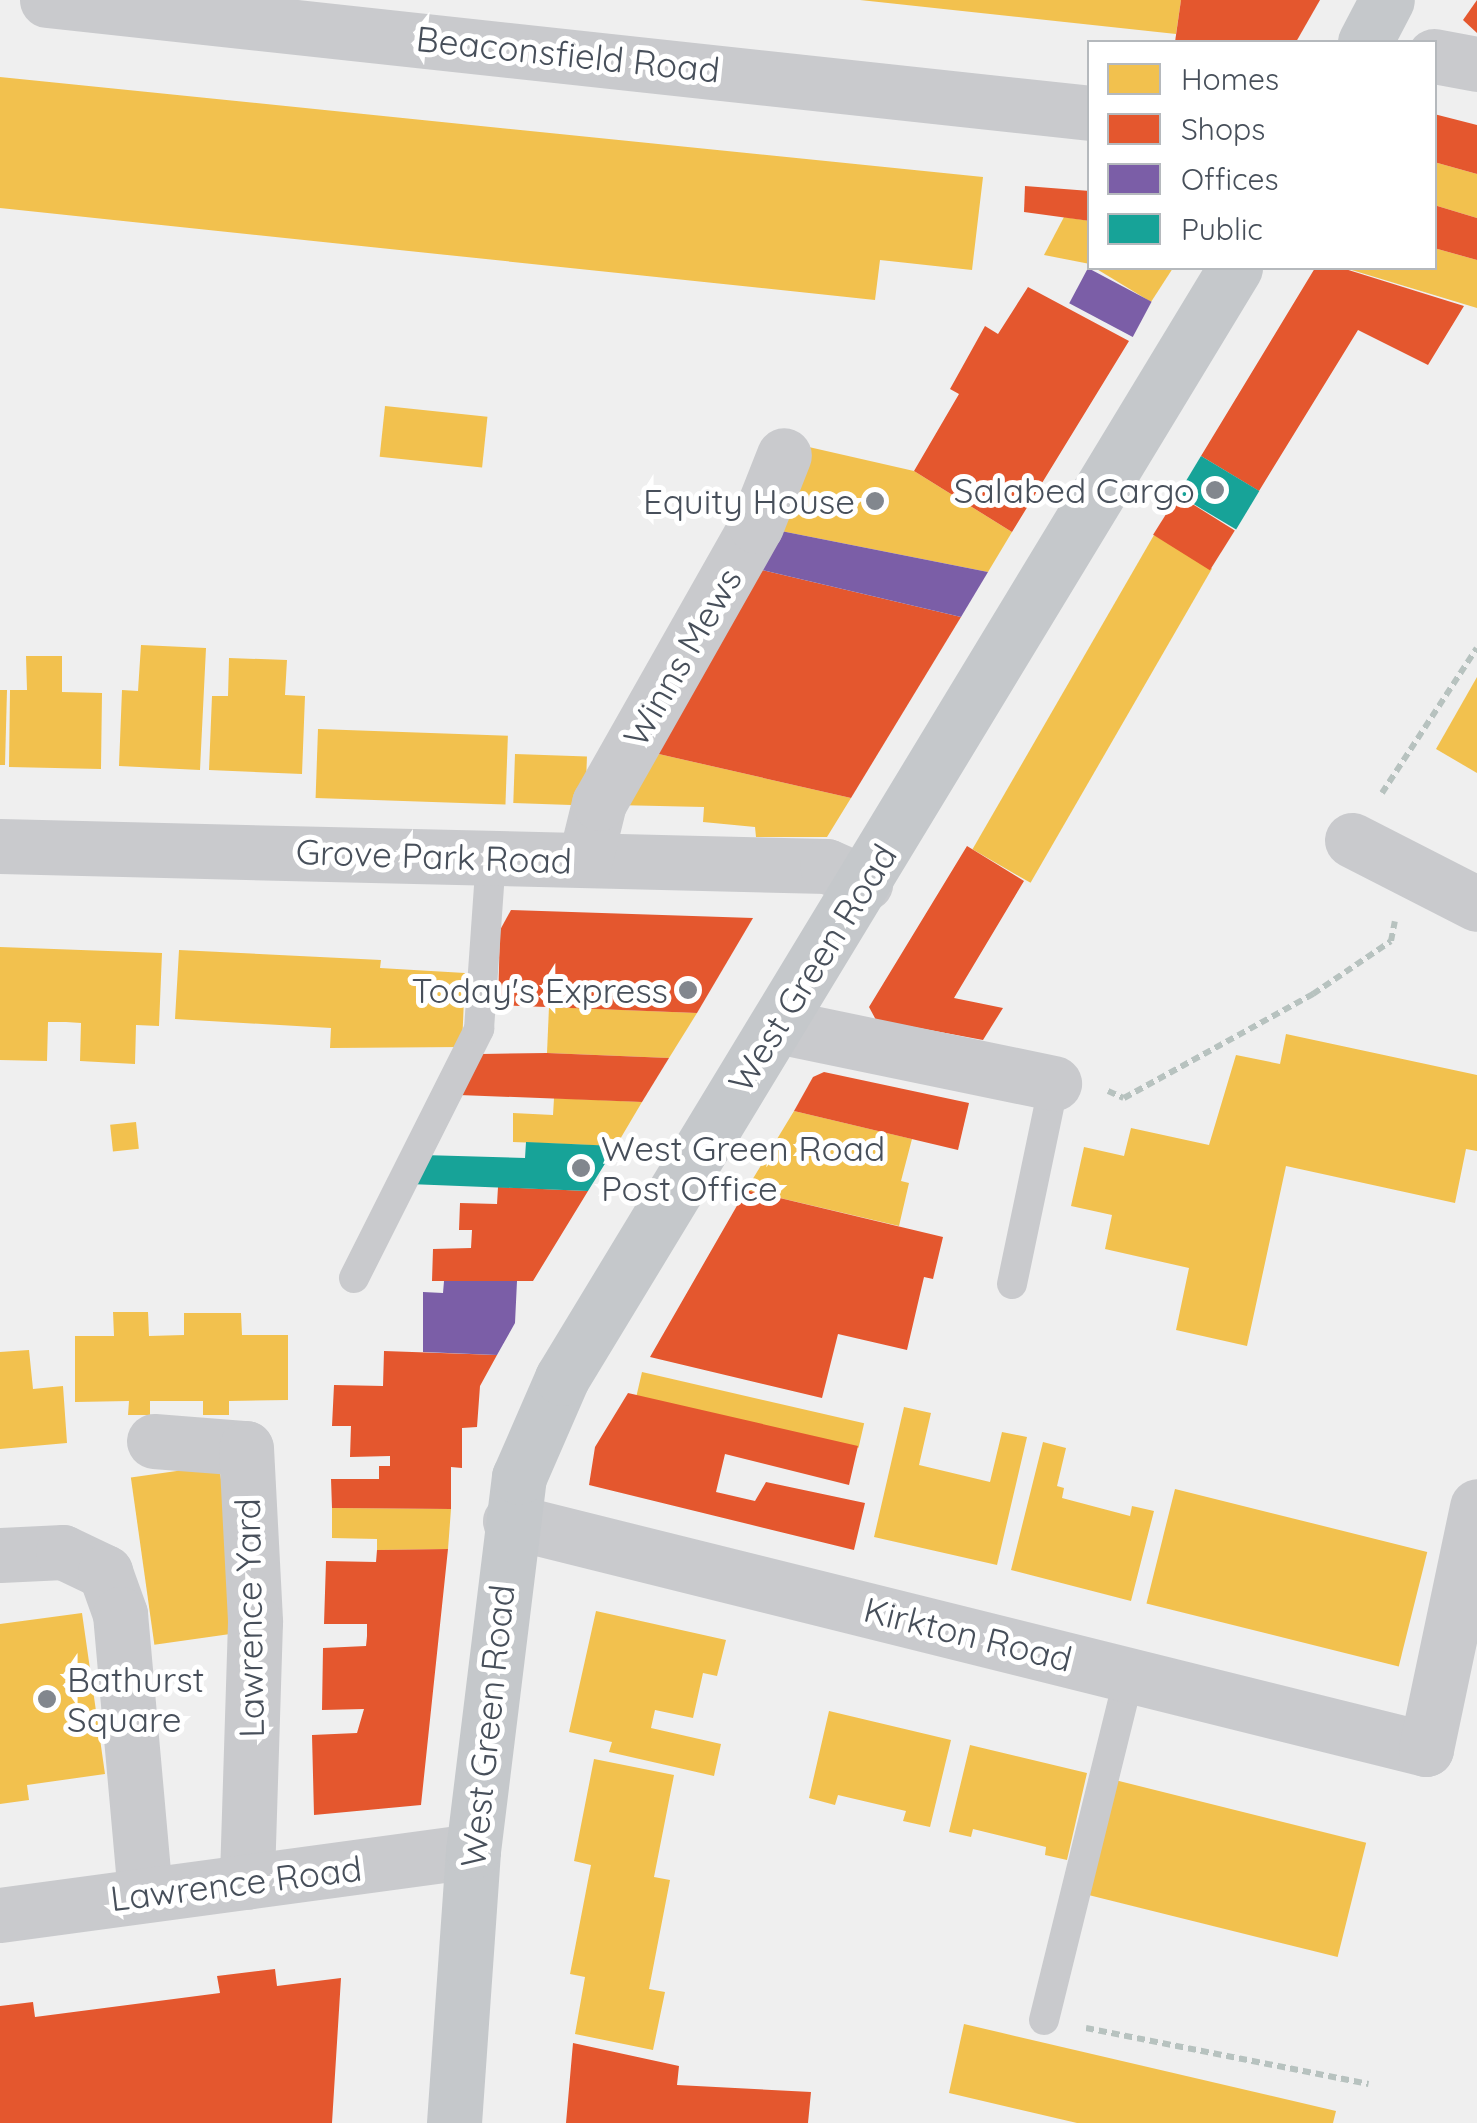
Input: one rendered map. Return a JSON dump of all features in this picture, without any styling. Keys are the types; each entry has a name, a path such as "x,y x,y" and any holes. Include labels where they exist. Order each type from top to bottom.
{"main road":[{"name":"West Green Road","path":"454,2123 473,1851 518,1477 562,1378 1233,270"}],"street":[{"name":"Beaconsfield Road","path":"47,0 1087,113"},
{"path":"1437,57 1477,64"},
{"name":"Winns Mews","path":"585,860 600,804 756,526 784,456"},
{"path":"1352,840 1477,904"},
{"name":"Grove Park Road","path":"0,846 827,866 865,883"},
{"path":"778,1026 1074,1084"},
{"name":"Lawrence Yard","path":"154,1441 246,1448 255,1622 247,1882"},
{"name":"Kirkton Road","path":"510,1521 1426,1750 1477,1506"},
{"path":"0,1556 63,1552 105,1572 120,1614 145,1894"},
{"name":"Lawrence Road","path":"0,1915 473,1851"}],"lane":[{"path":"354,1278 479,1029 490,856"},
{"path":"1012,1284 1074,1084"},
{"path":"1044,2020 1129,1676"}],"path":[{"path":"1352,840 1477,648"},
{"path":"1074,1084 1124,1098 1314,994 1391,940 1408,868"},
{"path":"1044,2020 1369,2084"}],"building: Homes":[{"path":"860,0 1181,0 1176,34"},
{"path":"0,77 983,177 972,270 880,260 875,300 0,208"},
{"path":"1437,163 1477,174 1477,218 1437,206"},
{"path":"1064,217 1087,221 1087,263 1044,255"},
{"path":"1437,249 1477,260 1477,308 1352,270 1437,270"},
{"path":"1098,270 1172,270 1151,302"},
{"path":"385,406 487,417 482,467 380,457"},
{"name":"Equity House","path":"800,445 914,471 1012,532 988,572 781,531"},
{"path":"1154,535 1212,568 1031,883 972,849"},
{"path":"141,645 206,648 200,770 119,766 122,690 138,691"},
{"path":"26,656 62,656 62,692 102,693 101,769 9,767 10,690 27,690"},
{"path":"229,658 287,660 285,695 305,696 302,774 209,770 212,696 228,696"},
{"path":"1477,677 1477,773 1436,749"},
{"path":"0,690 7,690 5,765 0,765"},
{"path":"318,729 508,736 505,805 316,798"},
{"path":"650,752 851,798 827,837 756,837 755,827 703,822 704,807 615,805"},
{"path":"515,754 587,757 585,805 513,803"},
{"path":"0,947 162,953 159,1026 136,1025 135,1064 80,1061 81,1023 66,1022 48,1022 47,1061 0,1060"},
{"path":"179,950 381,960 380,968 465,973 462,1047 330,1048 331,1028 175,1019"},
{"path":"549,1007 697,1013 669,1058 547,1053"},
{"path":"1286,1034 1477,1075 1477,1151 1466,1149 1455,1203 1286,1166 1247,1346 1176,1330 1189,1268 1105,1249 1112,1215 1071,1206 1084,1147 1124,1156 1131,1128 1209,1145 1236,1055 1280,1064"},
{"path":"554,1098 642,1102 616,1146 513,1142 513,1113 553,1115"},
{"path":"794,1111 912,1139 901,1181 909,1183 899,1226 746,1190"},
{"path":"136,1122 139,1149 113,1152 110,1125"},
{"path":"113,1312 148,1312 149,1336 184,1335 184,1313 241,1313 242,1335 288,1335 288,1400 229,1401 229,1415 203,1415 203,1401 150,1401 150,1415 128,1415 129,1401 75,1402 75,1336 114,1336"},
{"path":"29,1350 33,1389 63,1386 67,1443 0,1449 0,1352"},
{"path":"642,1372 864,1423 859,1448 636,1396"},
{"path":"904,1407 931,1413 919,1465 990,1482 1002,1432 1027,1437 997,1565 874,1537"},
{"path":"1043,1442 1066,1448 1057,1486 1064,1488 1062,1498 1130,1516 1132,1506 1154,1511 1131,1601 1011,1570"},
{"path":"219,1465 243,1632 154,1645 131,1477"},
{"path":"1175,1489 1427,1552 1399,1666 1146,1603"},
{"path":"332,1508 451,1509 448,1549 377,1550 377,1539 332,1538"},
{"path":"596,1611 726,1640 717,1676 703,1673 693,1718 655,1710 651,1728 721,1744 714,1776 609,1752 612,1742 569,1732"},
{"name":"Bathurst Square","path":"82,1613 105,1774 27,1785 29,1800 0,1804 0,1624"},
{"path":"829,1711 951,1740 930,1827 903,1821 906,1811 838,1795 835,1805 809,1798"},
{"path":"970,1745 1087,1773 1067,1860 1045,1855 1046,1847 973,1829 971,1837 949,1832"},
{"path":"594,1759 674,1775 654,1877 670,1880 649,1989 665,1992 653,2050 575,2034 585,1977 570,1974 591,1865 574,1861"},
{"path":"1111,1779 1366,1843 1338,1957 1082,1893"},
{"path":"964,2024 1336,2111 1333,2123 1077,2123 949,2093"}],"building: Shops":[{"path":"1181,0 1320,0 1297,40 1175,40"},
{"path":"1477,0 1477,33 1463,20"},
{"path":"1437,115 1477,125 1477,174 1437,163"},
{"path":"1025,186 1087,191 1087,221 1024,212"},
{"path":"1437,206 1477,218 1477,260 1437,249"},
{"path":"1314,270 1348,270 1464,306 1428,365 1358,330 1259,491 1201,456"},
{"path":"1028,287 1129,341 1012,532 914,471 959,394 950,389 985,326 998,334"},
{"path":"1178,495 1235,531 1210,570 1153,535"},
{"path":"758,569 961,617 851,798 650,752"},
{"path":"967,846 1024,881 954,998 1003,1008 983,1040 876,1020 869,1007"},
{"path":"511,910 753,918 697,1013 498,1005 500,930"},
{"path":"482,1054 669,1058 642,1102 459,1095"},
{"path":"824,1072 969,1103 958,1150 794,1111 813,1077"},
{"path":"498,1187 588,1191 533,1281 432,1281 433,1249 471,1248 472,1230 459,1230 460,1203 497,1204"},
{"path":"746,1190 943,1237 933,1279 924,1277 907,1350 838,1334 822,1398 650,1357"},
{"path":"384,1351 497,1355 480,1386 477,1427 462,1428 462,1468 451,1467 451,1509 332,1508 331,1479 379,1479 379,1466 390,1466 390,1456 350,1457 351,1426 332,1426 334,1385 383,1386"},
{"path":"628,1393 858,1446 849,1485 725,1454 716,1492 755,1501 766,1482 865,1503 854,1550 589,1485 595,1447"},
{"path":"448,1549 421,1805 314,1815 312,1735 357,1733 364,1709 322,1710 323,1648 366,1646 367,1636 367,1624 324,1624 326,1561 376,1562 377,1550"},
{"path":"275,1969 277,1986 341,1978 332,2123 0,2123 0,2006 33,2002 35,2017 220,1993 217,1976"},
{"path":"573,2043 679,2066 677,2085 811,2092 808,2123 566,2123"}],"building: Offices":[{"path":"1087,270 1152,302 1133,337 1069,303"},
{"path":"781,531 988,572 961,617 758,569"},
{"path":"444,1281 517,1281 515,1323 497,1355 423,1352 423,1292 443,1293"}],"building: Public":[{"path":"1201,456 1259,491 1236,530 1178,495"},
{"path":"526,1142 616,1146 588,1191 409,1184 423,1155 525,1158"}],"place":[{"name":"Salabed Cargo","path":"1215,490"},
{"name":"Equity House","path":"875,501"},
{"name":"Today's Express","path":"688,990"},
{"name":"West Green Road Post Office","path":"581,1168"},
{"name":"Bathurst Square","path":"47,1699"}]}
